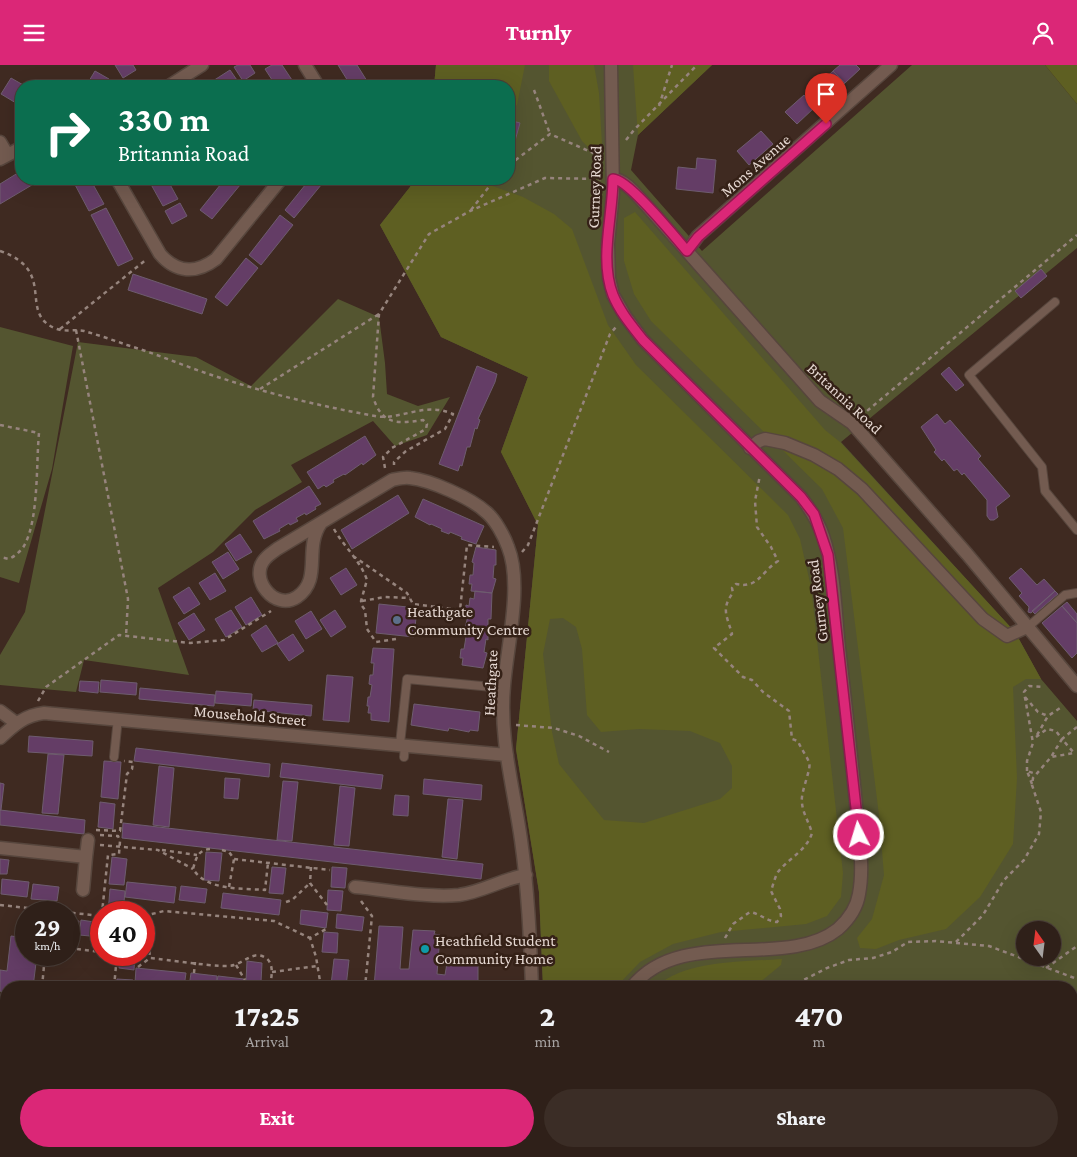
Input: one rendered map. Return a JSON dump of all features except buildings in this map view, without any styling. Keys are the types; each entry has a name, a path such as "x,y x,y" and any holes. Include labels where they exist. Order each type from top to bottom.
{"street":[{"path":"178,80 202,65"},
{"path":"305,65 314,80"},
{"name":"Gurney Road","path":"611,65 613,161 608,179 608,244 609,278 613,295 624,316 643,340 750,449 801,497 814,514 828,555 854,780 861,878 859,895 854,909 846,921 836,930 821,938 797,944 685,956 652,969 639,981"},
{"name":"Mons Avenue","path":"687,251 698,237 891,65"},
{"path":"0,142 4,156"},
{"name":"Britannia Road","path":"608,179 618,179 647,205 820,401 852,423 1029,626 1077,686"},
{"path":"120,185 158,250 168,263 186,270 207,266 231,242 277,185"},
{"path":"750,449 759,441 765,439 785,443 814,455 838,469 862,489 983,619 1007,636 1029,626"},
{"name":"Heathgate","path":"392,480 410,478 431,483 487,512 509,549 513,563 515,584 503,688 504,724 506,755 526,875 532,981"},
{"path":"325,521 314,534 311,546 312,565 310,580 305,591 295,599 278,599 265,590 260,581 260,569 264,559 277,549 392,480"},
{"path":"0,711 16,723"},
{"name":"Mousehold Street","path":"0,738 16,723 31,714 44,713 118,718 168,725 403,749 506,755"},
{"path":"83,890 90,837"},
{"path":"0,848 86,857"},
{"path":"355,887 425,894 459,895 483,890 504,880 526,875"}],"lane":[{"path":"1055,302 969,375 1042,467 1045,491 1077,530"},
{"path":"1029,626 1065,595 1077,593"},
{"path":"403,749 407,679 503,688"},
{"path":"114,757 118,718"}],"path":[{"path":"658,107 672,65"},
{"path":"534,90 550,134 613,161 634,129 658,107 697,65"},
{"path":"515,160 550,134"},
{"path":"260,389 379,314 429,234 470,211 545,178 608,179"},
{"path":"470,211 490,185"},
{"path":"852,423 1077,235"},
{"path":"59,330 158,250"},
{"path":"0,251 15,256 29,268 35,282 37,308 44,322 59,330 76,330 158,355 224,379 341,410 408,423 423,420 427,424 426,429 395,446 383,457 392,480"},
{"path":"379,314 374,397 377,410 384,418"},
{"path":"513,563 528,545 610,334 624,316"},
{"path":"76,330 128,599 126,636"},
{"path":"384,418 421,410 445,410 453,413 445,429 406,451 394,462 392,480"},
{"path":"0,425 40,433 34,500 24,546 9,559 0,557"},
{"path":"721,951 725,937 733,924 744,915 750,912 759,914 766,921 777,922 781,916 780,909 771,891 777,874 803,849 810,840 812,833 805,819 801,802 802,787 810,769 809,762 798,741 792,739 788,711 763,692 752,680 743,677 714,648 732,634 725,618 728,599 733,593 732,588 736,584 745,586 753,584 768,567 778,561 757,527 755,501 757,480 761,471 771,467"},
{"path":"325,521 353,556 367,580 361,601 365,610 368,629 373,640 386,642 396,639"},
{"path":"353,556 402,589 413,604 460,610 467,545 509,549"},
{"path":"361,601 386,597 410,598"},
{"path":"46,687 119,635 190,643 224,640 274,608 278,599"},
{"path":"1033,743 1024,691 1029,686 1042,687"},
{"path":"1024,696 1038,711 1048,716"},
{"path":"956,942 983,915 1004,880 1024,860 1039,834 1041,812 1027,771 1027,761 1033,743 1048,716 1060,708"},
{"path":"504,724 554,728 579,736 609,752"},
{"path":"1032,785 1036,774 1051,757 1062,739 1076,727"},
{"path":"1036,737 1047,729 1056,731 1075,752"},
{"path":"1051,757 1075,752"},
{"path":"90,837 120,831 127,774 132,769 133,762 113,760 114,757"},
{"path":"1027,771 1036,774"},
{"path":"90,837 118,836 119,854 108,855 103,901"},
{"path":"90,837 120,847 197,855"},
{"path":"193,869 197,855 204,849 210,849"},
{"path":"158,850 193,869 198,877 207,883 229,887 265,890 268,863"},
{"path":"222,850 229,852 234,859 229,887"},
{"path":"234,859 330,870"},
{"path":"311,867 310,883 327,905"},
{"path":"286,902 292,900 310,883"},
{"path":"355,887 354,893 372,916 365,981"},
{"path":"0,905 90,913"},
{"path":"155,913 164,911 274,921 310,938"},
{"path":"310,938 326,929"},
{"path":"310,938 320,981"},
{"path":"802,981 827,968 856,959 873,958 892,953 908,942 956,942 989,946 1077,979"},
{"path":"1046,968 1077,946"},
{"path":"155,959 236,965 251,956 260,955 268,959 271,972 270,981"},
{"path":"194,973 195,963"},
{"path":"236,965 245,980"},
{"path":"42,981 43,966"},
{"path":"115,981 116,966"},
{"path":"271,972 317,966"}],"green space":[{"path":"436,65 712,65 638,135 631,170 702,251 912,65 1045,65 1077,104 1077,248 841,442 1015,632 1041,679 1077,721 1077,981 543,981 539,892 516,749 538,525 501,452 528,377 441,337 380,225 411,185 515,185 515,80 435,80"},
{"path":"338,299 379,317 387,394 418,406 450,397 427,435 395,446 373,421 291,465 302,482 255,510 213,552 158,588 189,675 84,660 76,692 0,685 0,655 25,612 78,342 196,357 251,386"},
{"path":"0,327 73,346 52,469 19,583 0,577"}],"shaded area":[{"path":"436,65 525,65 517,105 515,106 515,80 435,80"},
{"path":"549,65 594,65 599,93 602,144 595,154 582,141 549,81"},
{"path":"633,65 712,65 638,135"},
{"path":"1045,65 1077,65 1077,104"},
{"path":"411,185 490,185 523,197 554,214 572,229 608,325 636,365 788,515 800,539 811,587 843,873 841,897 827,916 806,924 721,932 673,944 640,962 622,981 543,981 539,892 516,749 538,525 501,452 528,377 441,337 380,225","holes":["563,618 576,627 582,649 587,715 601,732 639,729 690,731 720,743 732,766 732,788 720,799 644,823 604,820 559,764 552,732 543,654 550,619"]},
{"path":"635,212 825,430 840,442 1015,632 1041,679 1026,679 1013,687 1017,778 1013,844 980,897 946,929 899,940 876,949 860,948 857,938 872,919 884,875 879,815 843,528 822,489 651,321 634,294 624,261 624,218"},
{"path":"782,959 781,965 761,981 664,981 699,967 733,962"}],"place":[{"name":"Heathgate Community Centre","path":"397,620"},
{"name":"Heathfield Student Community Home","path":"425,949"}],"route":[{"path":"826,124 698,237 687,251 647,205 624,183 618,179 613,179 608,262 613,295 624,316 643,340 750,449 801,497 814,514 824,537 828,555 859,835"}]}
